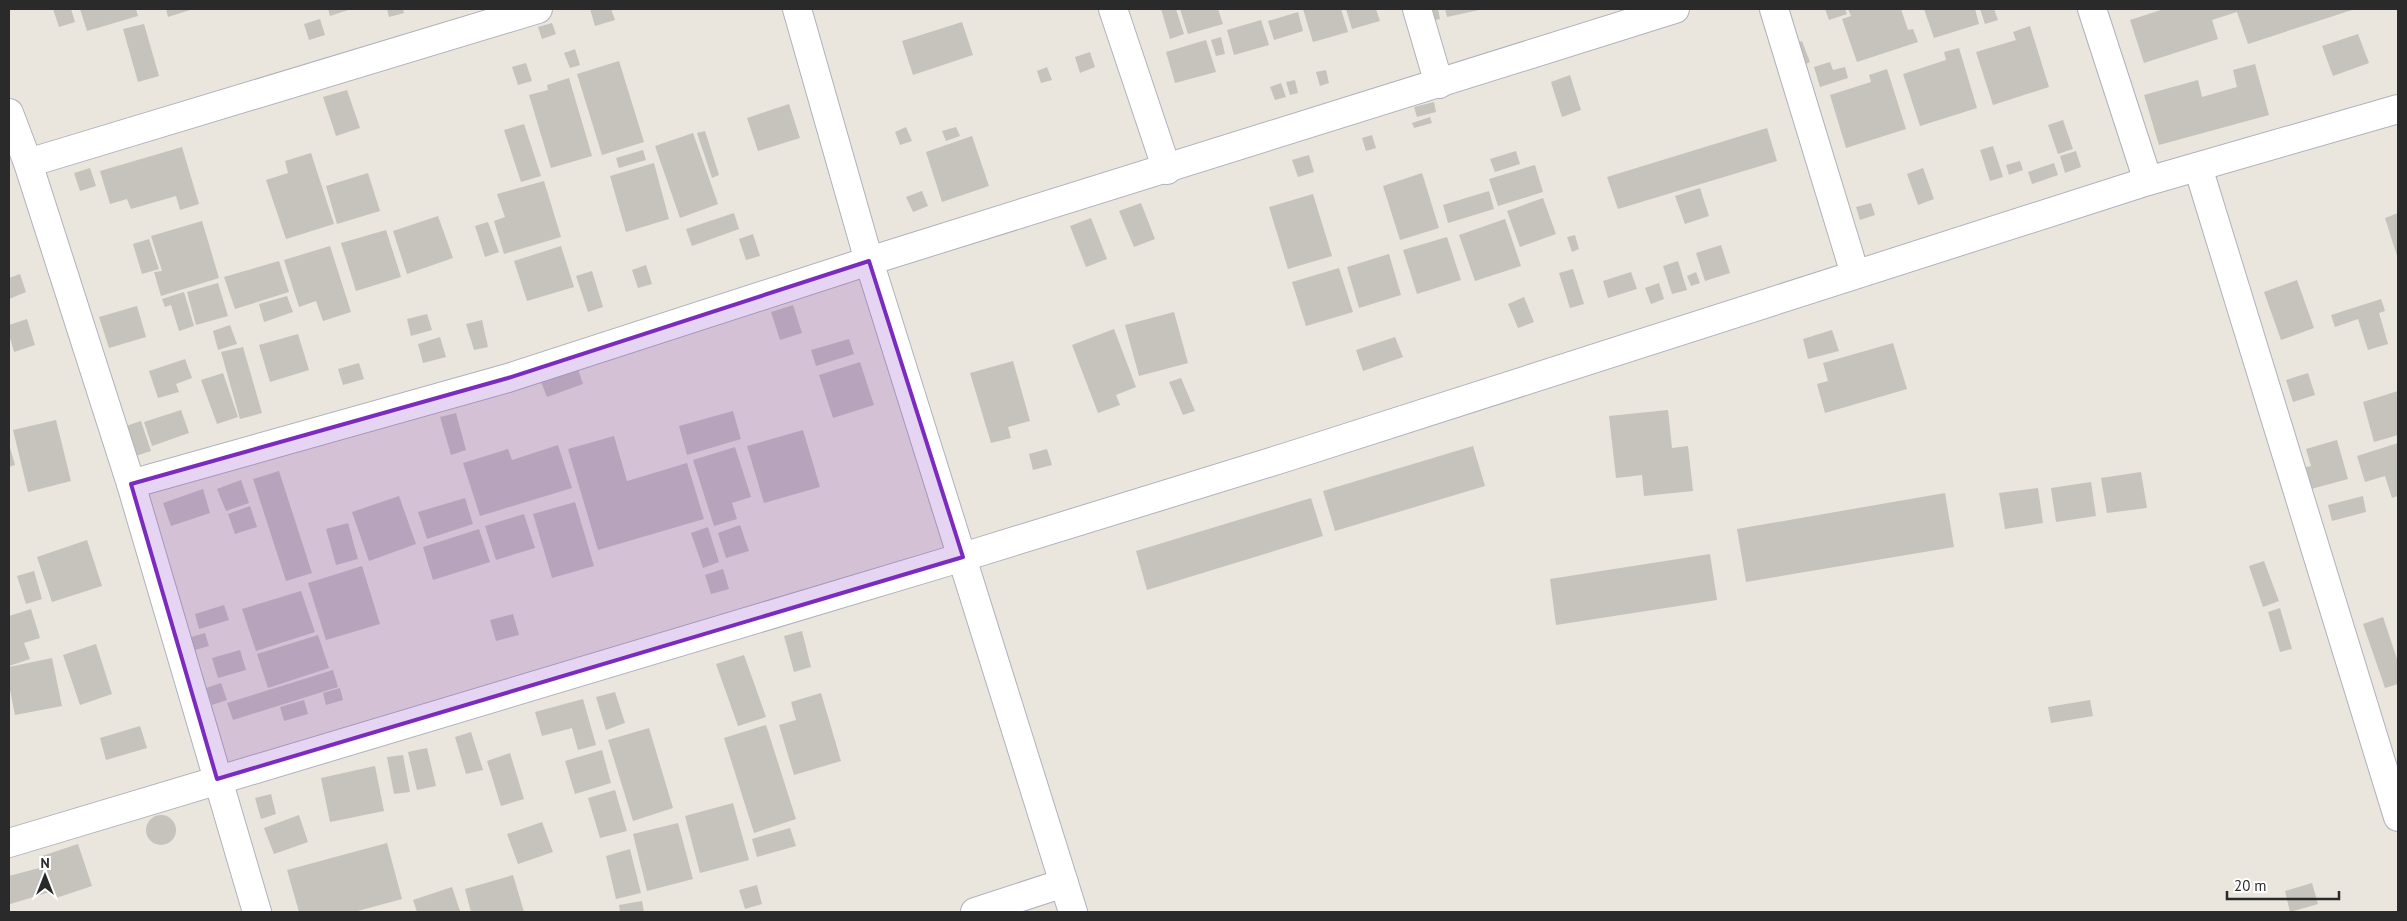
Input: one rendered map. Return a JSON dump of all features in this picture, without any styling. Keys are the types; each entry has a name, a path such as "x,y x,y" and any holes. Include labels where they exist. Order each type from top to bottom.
{"street":[{"path":"28,163 538,9"},
{"path":"797,9 869,261 1073,912"},
{"path":"1113,9 1167,170"},
{"path":"1417,9 1439,84"},
{"path":"131,484 508,378 869,261 1167,170 1675,9"},
{"path":"1774,9 1855,274"},
{"path":"2092,9 2148,181"},
{"path":"9,843 963,558 1280,459 2148,181 2398,109"},
{"path":"9,113 28,163 131,484 257,912"},
{"path":"2198,167 2398,817"},
{"path":"975,912 1064,883"}],"highlighted area":[{"path":"869,261 963,557 217,779 131,484 508,378"}],"building":[{"path":"53,9 71,9 75,22 59,27"},
{"path":"80,9 136,9 138,16 87,31"},
{"path":"166,9 193,9 168,17"},
{"path":"328,9 351,9 330,16"},
{"path":"387,9 403,9 404,13 389,17"},
{"path":"590,9 611,9 615,20 595,26"},
{"path":"1161,9 1176,9 1184,34 1170,39"},
{"path":"1180,9 1218,9 1223,24 1188,34"},
{"path":"1303,9 1341,9 1348,32 1313,42"},
{"path":"1346,9 1376,9 1380,21 1352,29"},
{"path":"1419,9 1438,9 1440,19 1423,23"},
{"path":"1445,9 1479,9 1479,10 1447,17"},
{"path":"1825,9 1845,9 1847,14 1829,20"},
{"path":"1848,9 1901,9 1908,30 1913,29 1918,42 1857,62 1842,19 1851,16"},
{"path":"1924,9 1975,9 1979,24 1934,38"},
{"path":"1980,9 1994,9 1998,20 1985,24"},
{"path":"2164,9 2355,9 2248,44 2237,12 2212,20 2218,39 2144,63 2130,20"},
{"path":"1298,12 1303,31 1274,40 1268,21"},
{"path":"320,19 325,35 309,40 304,24"},
{"path":"1261,20 1269,45 1234,55 1227,30"},
{"path":"962,22 973,55 913,75 902,41"},
{"path":"552,23 556,34 542,39 538,27"},
{"path":"144,24 159,76 138,82 123,29"},
{"path":"2030,26 2049,87 1993,105 1976,52 2016,40 2013,32"},
{"path":"2358,34 2369,63 2333,76 2322,46"},
{"path":"1221,37 1225,54 1216,56 1211,40"},
{"path":"1206,40 1216,72 1175,83 1166,52"},
{"path":"1802,41 1810,62 1799,67 1790,45"},
{"path":"1959,48 1977,108 1920,126 1903,74 1946,60 1944,52"},
{"path":"575,49 580,65 570,68 564,53"},
{"path":"1090,52 1095,67 1080,73 1075,57"},
{"path":"619,61 644,142 602,155 577,74"},
{"path":"1830,62 1833,70 1845,67 1848,78 1820,87 1814,67"},
{"path":"526,63 532,81 518,85 512,67"},
{"path":"2255,64 2269,115 2159,145 2144,95 2198,80 2202,97 2237,87 2233,70"},
{"path":"1047,67 1052,80 1041,83 1037,71"},
{"path":"1887,69 1906,129 1846,148 1830,95 1871,82 1869,75"},
{"path":"1326,70 1329,83 1320,86 1316,72"},
{"path":"1570,75 1581,110 1562,117 1551,82"},
{"path":"569,78 592,156 551,168 529,95 548,90 547,85"},
{"path":"1295,80 1298,93 1290,95 1286,82"},
{"path":"1281,83 1286,97 1275,100 1270,87"},
{"path":"347,90 360,128 336,136 323,97"},
{"path":"1434,102 1436,112 1417,117 1414,107"},
{"path":"789,104 800,138 758,151 747,118"},
{"path":"1430,117 1432,123 1414,128 1412,123"},
{"path":"2063,120 2073,149 2058,154 2048,125"},
{"path":"524,124 541,176 521,182 504,130"},
{"path":"906,127 912,141 900,145 895,132"},
{"path":"956,127 960,136 946,141 942,131"},
{"path":"1767,128 1777,161 1618,209 1607,177"},
{"path":"705,131 719,175 712,178 697,133"},
{"path":"693,133 718,204 680,218 655,146"},
{"path":"1372,135 1376,148 1366,151 1362,138"},
{"path":"972,136 989,186 942,202 926,152"},
{"path":"1993,146 2003,177 1990,181 1980,150"},
{"path":"182,147 199,204 180,210 176,196 131,209 127,199 110,204 100,171"},
{"path":"643,150 646,160 619,168 616,158"},
{"path":"1516,151 1520,164 1495,172 1490,159"},
{"path":"2076,151 2081,167 2065,173 2060,156"},
{"path":"311,153 334,224 286,239 266,180 288,173 285,161"},
{"path":"1309,155 1314,172 1298,177 1292,160"},
{"path":"2020,161 2023,170 2009,175 2006,165"},
{"path":"654,163 669,219 626,232 610,176"},
{"path":"2054,163 2058,175 2032,184 2028,172"},
{"path":"1535,165 1543,192 1498,206 1489,179"},
{"path":"90,168 96,186 80,191 74,173"},
{"path":"1923,168 1934,199 1918,205 1907,174"},
{"path":"368,173 380,211 337,224 326,186"},
{"path":"1422,173 1439,228 1400,240 1383,186"},
{"path":"544,181 561,237 504,254 494,221 505,217 497,194"},
{"path":"1700,188 1709,216 1685,224 1675,196"},
{"path":"922,191 928,206 913,212 906,197"},
{"path":"1489,191 1494,209 1448,223 1443,205"},
{"path":"1313,194 1332,256 1288,269 1269,207"},
{"path":"1543,198 1556,234 1520,247 1507,211"},
{"path":"1141,203 1155,239 1134,247 1119,211"},
{"path":"1871,203 1875,215 1860,220 1856,207"},
{"path":"734,213 739,229 692,246 686,229"},
{"path":"2398,213 2398,259 2385,218"},
{"path":"438,216 453,258 407,274 393,231"},
{"path":"1091,218 1107,259 1086,267 1070,226"},
{"path":"1505,219 1521,266 1475,281 1459,235"},
{"path":"202,221 219,278 161,296 154,272 162,271 151,236"},
{"path":"488,222 499,252 485,257 475,226"},
{"path":"386,230 401,277 356,291 341,243"},
{"path":"753,234 760,256 746,260 739,239"},
{"path":"1575,235 1579,249 1572,252 1567,237"},
{"path":"1447,237 1461,280 1417,294 1403,250"},
{"path":"149,239 159,269 142,274 133,244"},
{"path":"1721,245 1730,273 1705,281 1696,253"},
{"path":"330,246 351,312 323,321 316,301 299,307 284,260"},
{"path":"561,246 574,287 527,301 514,261"},
{"path":"1389,254 1401,295 1359,308 1347,267"},
{"path":"279,261 289,292 235,309 224,277"},
{"path":"1678,261 1687,290 1672,294 1663,266"},
{"path":"646,265 652,284 638,288 632,270"},
{"path":"1339,268 1353,312 1306,326 1292,282"},
{"path":"1573,269 1584,304 1570,308 1559,273"},
{"path":"592,271 603,307 588,312 576,276"},
{"path":"1631,272 1637,289 1608,298 1603,281"},
{"path":"1696,272 1700,283 1691,286 1687,276"},
{"path":"20,274 26,292 9,299 9,278"},
{"path":"2297,280 2314,328 2281,340 2264,292"},
{"path":"218,283 228,316 196,325 187,292"},
{"path":"1659,283 1664,299 1651,304 1645,288"},
{"path":"184,292 194,326 179,331 171,305 165,307 162,299"},
{"path":"287,296 293,312 264,322 259,304"},
{"path":"1524,297 1534,322 1518,328 1508,304"},
{"path":"2381,299 2385,311 2379,313 2388,344 2368,350 2358,319 2335,327 2331,315"},
{"path":"793,305 802,333 780,340 771,312"},
{"path":"137,306 146,337 109,348 99,317"},
{"path":"1174,312 1188,363 1139,376 1125,325"},
{"path":"427,314 432,330 411,336 407,319"},
{"path":"27,319 35,345 14,352 9,334 9,325"},
{"path":"482,320 488,347 474,350 466,324"},
{"path":"230,325 237,344 218,350 213,331"},
{"path":"1114,329 1136,387 1116,395 1120,405 1098,413 1072,345"},
{"path":"1832,330 1839,351 1808,359 1803,339"},
{"path":"298,334 309,370 270,382 259,345"},
{"path":"440,337 446,357 423,363 418,344"},
{"path":"1395,337 1403,357 1363,371 1356,350"},
{"path":"849,339 854,354 816,366 811,350"},
{"path":"1893,343 1907,389 1825,413 1817,384 1828,381 1823,363"},
{"path":"243,347 262,413 240,419 221,352"},
{"path":"185,359 192,378 176,384 179,392 158,398 149,371"},
{"path":"1013,361 1030,421 1008,427 1011,438 991,443 970,373"},
{"path":"860,362 874,405 833,418 819,375"},
{"path":"359,363 364,379 343,385 338,369"},
{"path":"578,369 583,384 547,397 541,382"},
{"path":"223,373 238,417 217,424 201,380"},
{"path":"2308,373 2315,395 2293,402 2286,380"},
{"path":"1181,378 1195,411 1183,415 1169,382"},
{"path":"2398,391 2398,435 2374,442 2363,402"},
{"path":"181,410 189,433 152,446 144,422"},
{"path":"1668,410 1672,448 1688,446 1693,491 1644,496 1642,475 1616,478 1609,416"},
{"path":"733,411 741,439 687,455 679,426"},
{"path":"456,413 466,450 451,455 440,417"},
{"path":"56,420 71,481 28,492 13,430"},
{"path":"141,421 151,451 129,458 120,428"},
{"path":"803,430 820,487 764,503 747,446"},
{"path":"614,436 627,481 687,463 704,519 598,550 568,449"},
{"path":"2337,440 2348,479 2304,491 2298,469 2311,466 2306,449"},
{"path":"2398,443 2398,496 2392,498 2385,476 2365,482 2357,456"},
{"path":"9,444 15,465 9,467"},
{"path":"558,445 572,488 480,516 463,463 508,449 512,460"},
{"path":"1473,446 1485,486 1335,531 1323,491"},
{"path":"735,447 751,497 732,503 737,519 714,526 693,460"},
{"path":"1047,449 1052,465 1033,470 1029,454"},
{"path":"279,471 312,573 286,581 253,479"},
{"path":"2141,472 2147,508 2107,513 2101,478"},
{"path":"241,480 249,503 226,511 217,489"},
{"path":"2091,482 2096,516 2056,522 2051,488"},
{"path":"2038,488 2043,523 2005,529 1999,493"},
{"path":"203,489 210,513 171,526 163,503"},
{"path":"1945,493 1954,547 1746,582 1737,529"},
{"path":"399,496 416,544 369,561 352,512"},
{"path":"2363,496 2366,512 2332,521 2328,505"},
{"path":"465,498 473,524 427,539 418,512"},
{"path":"1311,498 1323,536 1147,590 1136,551"},
{"path":"575,502 594,566 552,578 533,514"},
{"path":"250,506 257,527 235,534 228,514"},
{"path":"524,514 535,548 496,560 485,526"},
{"path":"348,523 358,559 336,565 326,529"},
{"path":"740,525 749,551 726,558 718,533"},
{"path":"708,527 719,562 703,568 691,533"},
{"path":"479,529 490,562 433,580 423,547"},
{"path":"87,540 102,586 52,602 37,557"},
{"path":"1710,554 1717,600 1556,625 1550,579"},
{"path":"2264,561 2279,601 2263,607 2249,566"},
{"path":"362,566 380,624 326,640 308,583"},
{"path":"723,569 729,589 711,594 705,575"},
{"path":"34,571 42,599 26,604 17,576"},
{"path":"301,591 315,632 256,651 242,609"},
{"path":"224,605 229,620 199,629 195,614"},
{"path":"2280,608 2292,649 2280,652 2268,612"},
{"path":"31,609 40,638 24,643 30,659 9,666 9,616"},
{"path":"513,614 519,635 496,641 490,620"},
{"path":"2383,617 2398,662 2398,684 2385,688 2363,624"},
{"path":"802,631 811,667 794,672 784,636"},
{"path":"205,633 209,646 195,650 191,637"},
{"path":"318,635 329,668 268,688 257,654"},
{"path":"96,644 112,694 80,705 63,655"},
{"path":"240,650 246,670 218,678 212,658"},
{"path":"744,655 766,717 738,726 716,664"},
{"path":"52,658 62,706 15,715 9,685 9,667"},
{"path":"333,670 338,687 233,720 227,703"},
{"path":"221,683 227,700 212,705 206,688"},
{"path":"340,688 343,700 326,705 323,693"},
{"path":"615,692 625,723 606,730 596,697"},
{"path":"821,693 841,761 794,775 779,725 796,720 791,702"},
{"path":"583,699 596,745 578,750 572,728 542,736 535,712"},
{"path":"304,700 308,714 284,721 280,707"},
{"path":"2090,700 2093,716 2051,723 2048,707"},
{"path":"766,725 796,819 754,833 724,738"},
{"path":"140,726 147,748 106,760 100,738"},
{"path":"649,728 673,808 633,821 608,740"},
{"path":"471,732 483,770 466,774 455,737"},
{"path":"427,748 436,786 417,790 408,752"},
{"path":"602,750 611,783 575,794 565,761"},
{"path":"510,753 524,799 501,806 487,761"},
{"path":"403,755 410,792 394,794 387,757"},
{"path":"375,766 384,811 330,822 321,778"},
{"path":"615,790 627,831 600,838 588,798"},
{"path":"271,794 276,814 261,819 255,798"},
{"path":"733,803 749,860 700,873 685,816"},
{"path":"161,815 172,819 176,830 172,841 161,845 150,841 146,830 150,819"},
{"path":"299,815 308,842 274,854 264,828"},
{"path":"542,822 553,852 518,864 507,834"},
{"path":"678,823 693,879 647,891 633,834"},
{"path":"790,828 796,846 757,857 752,839"},
{"path":"387,843 402,899 354,912 299,912 287,870"},
{"path":"78,844 92,886 56,898 42,856"},
{"path":"630,849 641,893 616,899 606,856"},
{"path":"43,867 50,892 10,904 9,876"},
{"path":"513,875 524,912 471,912 465,889"},
{"path":"2312,883 2318,904 2290,912 2285,891"},
{"path":"757,885 762,904 745,909 739,890"},
{"path":"452,887 460,911 417,912 413,900"},
{"path":"642,901 644,912 620,912 619,905"}]}
